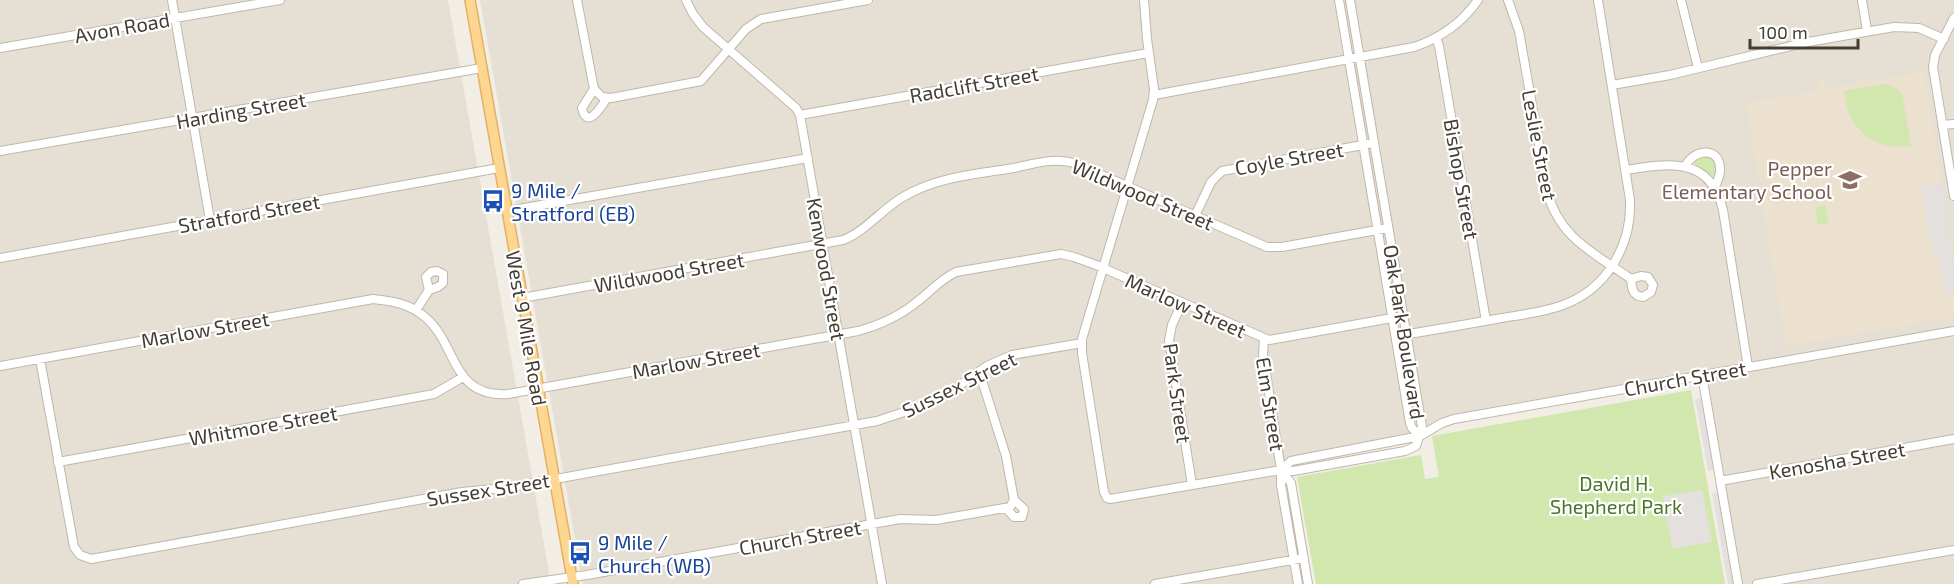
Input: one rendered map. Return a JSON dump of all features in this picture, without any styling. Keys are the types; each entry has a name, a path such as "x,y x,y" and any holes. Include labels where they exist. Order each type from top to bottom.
{"main road":[{"name":"West 9 Mile Road","path":"470,0 572,581"}],"street":[{"path":"172,0 210,220"},
{"name":"Avon Road","path":"0,48 280,0"},
{"path":"577,0 594,89 599,95 607,98 697,82 704,78 746,29 761,19 868,0"},
{"path":"686,0 696,20 796,108 800,115"},
{"path":"1082,343 1154,95 1144,0"},
{"name":"Oak Park Boulevard","path":"1340,0 1374,143 1422,427 1420,436"},
{"name":"Oak Park Boulevard","path":"1350,0 1364,145 1410,423 1420,436"},
{"path":"1154,95 1407,50 1436,39 1464,18 1478,0"},
{"name":"Leslie Street","path":"1508,0 1519,31 1546,191 1552,208 1576,241 1631,279"},
{"path":"1396,336 1563,305 1592,288 1613,266 1623,245 1629,223 1630,200 1598,0"},
{"path":"1681,0 1698,68"},
{"path":"1862,0 1867,31"},
{"path":"1954,18 1934,59 1933,67 1954,196"},
{"path":"1612,85 1867,31 1908,27 1925,30 1944,39"},
{"name":"Bishop Street","path":"1436,39 1485,321"},
{"name":"Radclift Street","path":"800,115 1148,53"},
{"name":"Harding Street","path":"0,151 482,68"},
{"path":"594,89 582,108 583,114 592,117 597,114 607,98"},
{"name":"Kenwood Street","path":"800,115 882,584"},
{"path":"1942,125 1954,124"},
{"name":"Coyle Street","path":"1195,216 1211,182 1222,171 1374,143"},
{"path":"1685,167 1691,157 1699,153 1714,156 1719,162 1720,170 1715,187"},
{"path":"507,211 808,158"},
{"name":"Wildwood Street","path":"522,298 843,240 854,235 887,207 930,184 1062,160 1074,163 1271,248 1388,228"},
{"path":"1626,170 1663,164 1685,167 1707,178 1715,187 1723,210 1748,367"},
{"name":"Stratford Street","path":"0,258 499,168"},
{"name":"Marlow Street","path":"0,366 373,299 398,302 416,310 439,334 463,377 476,388 489,394 508,394 839,335 876,326 916,303 942,280 956,272 1061,254 1103,268 1264,339 1289,338 1403,316"},
{"path":"416,310 429,290"},
{"name":"Park Street","path":"1182,303 1172,326 1169,340 1192,485"},
{"name":"Church Street","path":"1281,470 1291,460 1420,436 1454,419 1954,331"},
{"name":"Elm Street","path":"1264,339 1263,354 1281,470"},
{"name":"Church Street","path":"1082,343 1104,492 1107,498 1113,499 1372,457 1410,449 1416,446 1420,436"},
{"name":"Sussex Street","path":"40,359 74,547 80,555 91,559 450,494 554,479 855,425 925,405 979,371 1012,355 1082,343"},
{"name":"Church Street","path":"524,584 572,581 911,518 936,520 1006,508 1017,519 1022,517 1024,509 1014,500 1006,456 979,371"},
{"path":"1702,375 1738,584"},
{"name":"Whitmore Street","path":"58,462 434,394 463,377"},
{"name":"Kenosha Street","path":"1720,481 1954,439"},
{"path":"1370,446 1372,457"},
{"path":"1329,454 1331,464"},
{"path":"1281,470 1291,483 1308,584"},
{"path":"1281,470 1281,485 1298,584"},
{"path":"1006,508 1013,504 1014,500"},
{"path":"1757,584 1954,550"},
{"path":"1155,584 1304,558"}],"shaded area":[{"path":"0,0 448,0 551,584 0,584"},
{"path":"480,0 1954,0 1954,584 1743,584 1705,370 1453,414 1403,437 1275,461 1294,584 583,584"},
{"name":"Pepper Elementary School","path":"1924,72 1954,258 1954,317 1786,346 1746,103 1819,90 1817,75 1822,74 1825,89"},
{"path":"1942,182 1954,266 1954,291 1945,293 1939,256 1932,253 1921,186"},
{"path":"1705,397 1718,469 1708,471 1695,399"},
{"path":"1702,490 1712,542 1672,549 1663,496"},
{"path":"1722,492 1738,584 1728,584 1712,493"}],"green space":[{"path":"1884,84 1896,88 1902,94 1911,146 1897,147 1874,141 1865,135 1851,116 1844,91"},
{"path":"1703,156 1710,158 1716,165 1714,175 1710,175 1695,164 1695,159"},
{"path":"1825,205 1829,223 1818,225 1815,207"},
{"name":"David H. Shepherd Park","path":"1691,390 1725,584 1316,584 1297,477 1421,455 1425,479 1439,477 1432,436"}],"place":[{"name":"Pepper Elementary School","path":"1850,180"},
{"name":"9 Mile / Stratford (EB)","path":"493,201"},
{"name":"9 Mile / Church (WB)","path":"580,553"}]}
